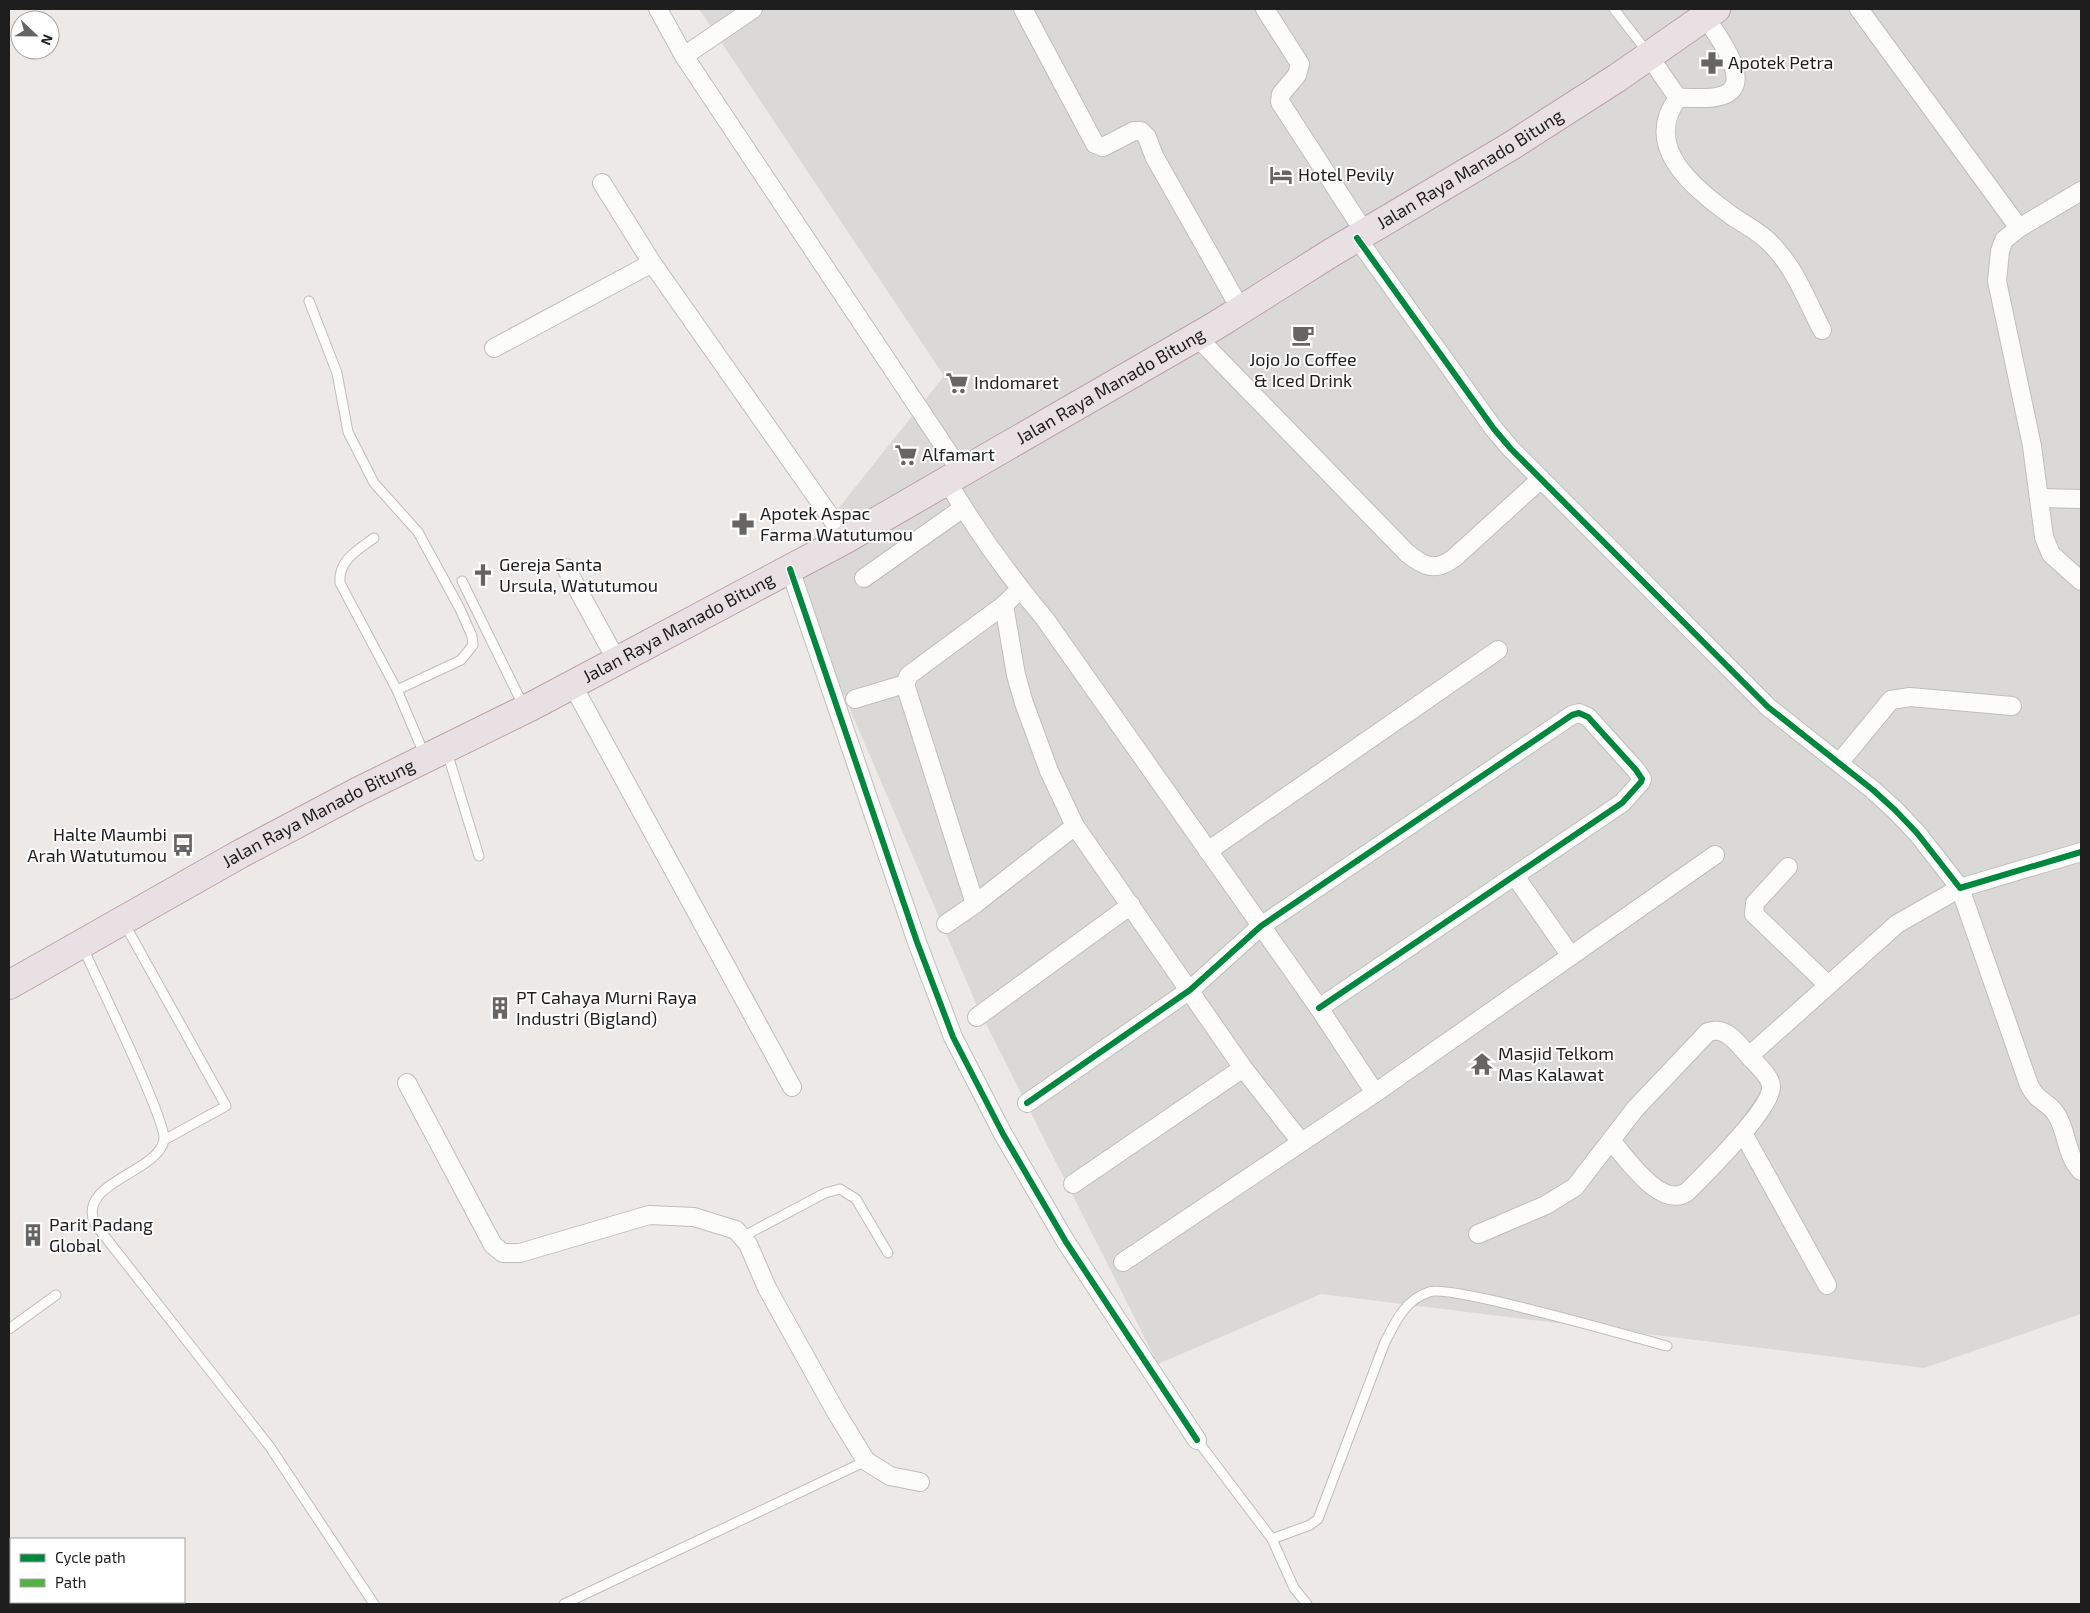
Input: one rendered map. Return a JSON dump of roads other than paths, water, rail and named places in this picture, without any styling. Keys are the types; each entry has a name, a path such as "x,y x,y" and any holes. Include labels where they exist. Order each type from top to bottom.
{"highway":[{"name":"Jalan Raya Manado Bitung","path":"9,985 240,854 357,792 436,755 526,709 846,539 1197,337 1361,235 1510,146 1650,56 1711,13"}],"street":[{"path":"658,9 684,56 954,477 963,508 1020,589 1045,619 1208,850 1319,1008 1375,1093"},
{"path":"684,56 753,9"},
{"path":"1023,9 1095,144 1103,147 1134,131 1141,131 1147,137 1154,156 1241,310"},
{"path":"1265,9 1300,64 1298,75 1281,94 1280,102 1361,235 1494,429 1540,479 1768,707 1895,810 1917,833 1960,888 2029,1085 2037,1098 2057,1115 2070,1156 2081,1171"},
{"path":"1859,9 2019,228"},
{"path":"1678,98 1720,95 1731,90 1734,82 1734,68 1711,13"},
{"path":"1650,56 1678,98"},
{"path":"1678,98 1668,115 1666,124 1666,142 1672,158 1698,188 1731,215 1770,242 1784,257 1822,330"},
{"path":"602,183 652,262 846,539"},
{"path":"2081,191 2019,228 2002,244 1998,262 1998,281 2032,446 2044,537 2051,554 2081,580"},
{"path":"494,348 652,262"},
{"path":"1197,337 1408,553 1428,566 1444,565 1540,479"},
{"path":"2040,498 2081,499"},
{"path":"864,578 963,508"},
{"path":"566,568 618,661"},
{"path":"790,569 916,942 953,1037 1037,1194 1169,1400 1197,1440"},
{"path":"975,904 905,684 909,675 1004,605 1020,589"},
{"path":"1004,605 1016,675 1024,703 1048,771 1075,826 1243,1068 1301,1142"},
{"path":"1208,850 1498,650"},
{"path":"572,684 792,1087"},
{"path":"854,699 905,684"},
{"path":"1839,763 1891,700 1910,697 2012,706"},
{"path":"1027,1103 1190,990 1261,926 1576,713 1583,715 1606,735 1636,770 1642,779 1641,782 1622,803 1319,1008"},
{"path":"946,924 975,904 1075,826"},
{"path":"1749,1056 1897,924 1960,888 2081,852"},
{"path":"1123,1262 1375,1093 1715,855"},
{"path":"1788,867 1755,902 1754,914 1828,985"},
{"path":"1515,876 1571,956"},
{"path":"977,1017 1130,905"},
{"path":"1478,1234 1546,1205 1575,1187 1611,1141 1653,1088 1708,1032 1721,1030 1730,1035 1767,1076 1772,1086 1768,1098 1743,1133 1681,1196 1664,1194 1653,1187 1611,1141"},
{"path":"1072,1184 1243,1068"},
{"path":"407,1083 493,1245 503,1253 520,1253 649,1215 694,1217 712,1221 736,1230 744,1236 767,1288 836,1412 866,1461 890,1476 920,1482"},
{"path":"1743,1133 1827,1285"}],"lane":[{"path":"1614,9 1650,56"},
{"path":"309,301 338,373 348,432 374,483 418,532 459,607 473,641 470,651 461,660 397,690"},
{"path":"374,538 348,558 340,573 340,583 397,690 436,755 479,856"},
{"path":"462,581 526,709"},
{"path":"122,921 226,1106 164,1140"},
{"path":"82,945 164,1130 164,1140 161,1148 153,1156 110,1186 95,1201 92,1207 92,1217 95,1224 270,1447 374,1604"},
{"path":"744,1236 825,1193 840,1189 856,1199 888,1253"},
{"path":"1272,1539 1310,1525 1318,1519 1385,1342 1397,1319 1412,1299 1431,1291 1484,1299 1667,1346"},
{"path":"9,1329 56,1295"},
{"path":"1197,1440 1272,1539 1294,1588 1307,1604"},
{"path":"564,1604 866,1461"}],"place":[{"name":"Apotek Petra","path":"1712,63"},
{"name":"Hotel Pevily","path":"1281,175"},
{"name":"Jojo Jo Coffee & Iced Drink","path":"1303,335"},
{"name":"Indomaret","path":"957,383"},
{"name":"Alfamart","path":"906,455"},
{"name":"Apotek Aspac Farma Watutumou","path":"743,524"},
{"name":"Gereja Santa Ursula, Watutumou","path":"483,575"},
{"name":"Halte Maumbi Arah Watutumou","path":"183,845"},
{"name":"PT Cahaya Murni Raya Industri (Bigland)","path":"500,1008"},
{"name":"Masjid Telkom Mas Kalawat","path":"1482,1064"},
{"name":"Parit Padang Global","path":"33,1235"}]}
